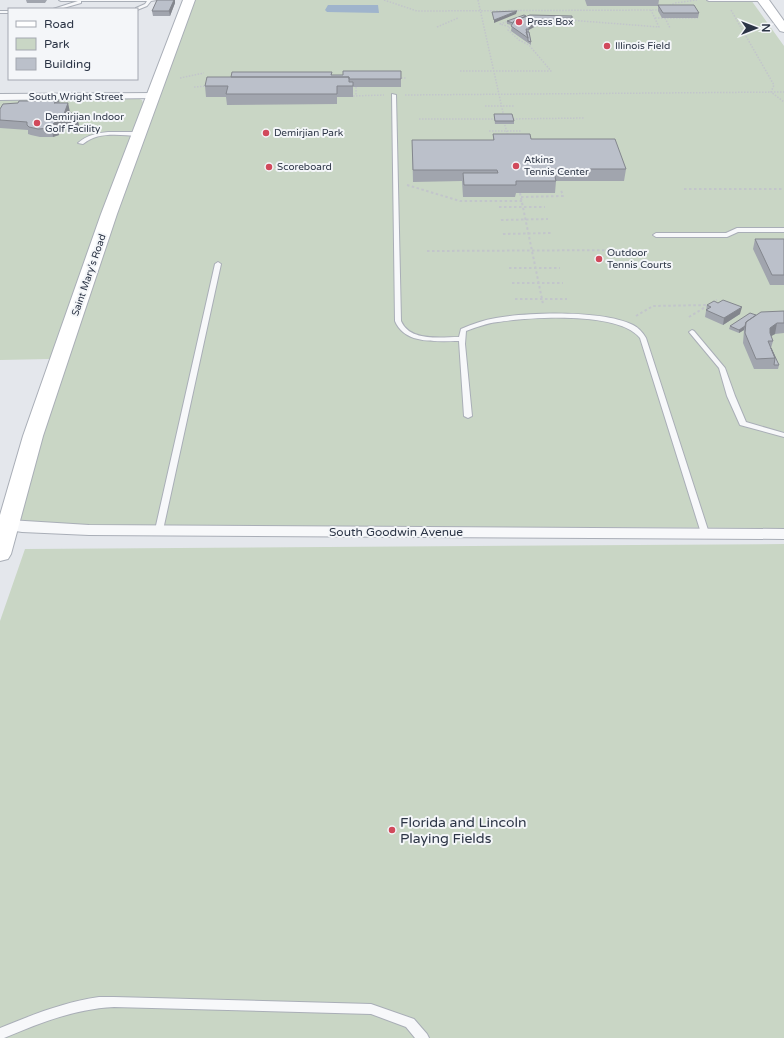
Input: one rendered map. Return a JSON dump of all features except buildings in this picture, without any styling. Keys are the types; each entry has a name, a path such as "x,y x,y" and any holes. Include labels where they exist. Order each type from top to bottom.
{"street":[{"name":"Saint Mary's Road","path":"0,554 4,524 33,436 109,214 189,0"},
{"path":"763,0 784,29"},
{"name":"South Wright Street","path":"0,97 152,96"},
{"name":"South Goodwin Avenue","path":"4,524 22,527 89,530 784,534"}],"lane":[{"path":"61,0 155,0"},
{"path":"58,8 84,0"},
{"path":"138,9 146,5 150,0"},
{"path":"709,0 763,0"},
{"path":"394,95 398,321 402,329 413,336 434,339 463,339"},
{"path":"81,143 83,140 93,136 104,134 139,134"},
{"path":"656,236 727,235 737,230 784,230"},
{"path":"159,530 218,264"},
{"path":"468,416 463,330 476,324 515,317 545,316 603,320 627,324 638,330 644,338 705,533"},
{"path":"692,332 722,368 742,423 784,435"},
{"path":"0,1034 59,1011 95,1002 114,1002 371,1009 410,1023 423,1038"}],"path":[{"path":"384,0 417,11 651,10 660,27 566,20"},
{"path":"478,0 495,71 508,138"},
{"path":"670,10 669,6 675,3 697,0"},
{"path":"724,0 774,85 771,92"},
{"path":"437,27 458,18"},
{"path":"655,18 698,18"},
{"path":"665,18 670,28"},
{"path":"460,71 551,71 529,45 519,40 508,30 510,27 500,24 514,19"},
{"path":"180,78 204,73"},
{"path":"392,78 407,78"},
{"path":"350,84 356,84 354,96 784,92"},
{"path":"194,87 208,86"},
{"path":"771,92 784,102"},
{"path":"485,106 515,106"},
{"path":"420,119 585,118"},
{"path":"489,131 521,131"},
{"path":"395,181 460,201 522,201"},
{"path":"684,189 784,189"},
{"path":"521,197 563,196 561,190"},
{"path":"520,193 545,316"},
{"path":"499,207 545,207"},
{"path":"501,220 548,219"},
{"path":"503,234 551,233"},
{"path":"427,251 638,250"},
{"path":"509,268 560,268"},
{"path":"512,284 563,284"},
{"path":"515,299 567,299"},
{"path":"689,317 717,300"},
{"path":"630,319 653,306 708,305"}],"green space":[{"path":"194,0 751,0 784,46 784,528 47,525 24,523 19,517 46,421 88,296"},
{"path":"137,98 142,100 143,103 50,359 0,360 0,99"},
{"name":"Florida and Lincoln Playing Fields","path":"784,544 784,1038 0,1038 0,621 25,549"}],"water":[{"path":"328,5 378,5 379,13 327,12 325,10"}],"place":[{"name":"Press Box","path":"519,22"},
{"name":"Illinois Field","path":"607,46"},
{"name":"Demirjian Indoor Golf Facility","path":"37,123"},
{"name":"Demirjian Park","path":"266,133"},
{"name":"Atkins Tennis Center","path":"516,166"},
{"name":"Scoreboard","path":"269,167"},
{"name":"Outdoor Tennis Courts","path":"599,259"},
{"name":"Florida and Lincoln Playing Fields","path":"392,830"}]}
